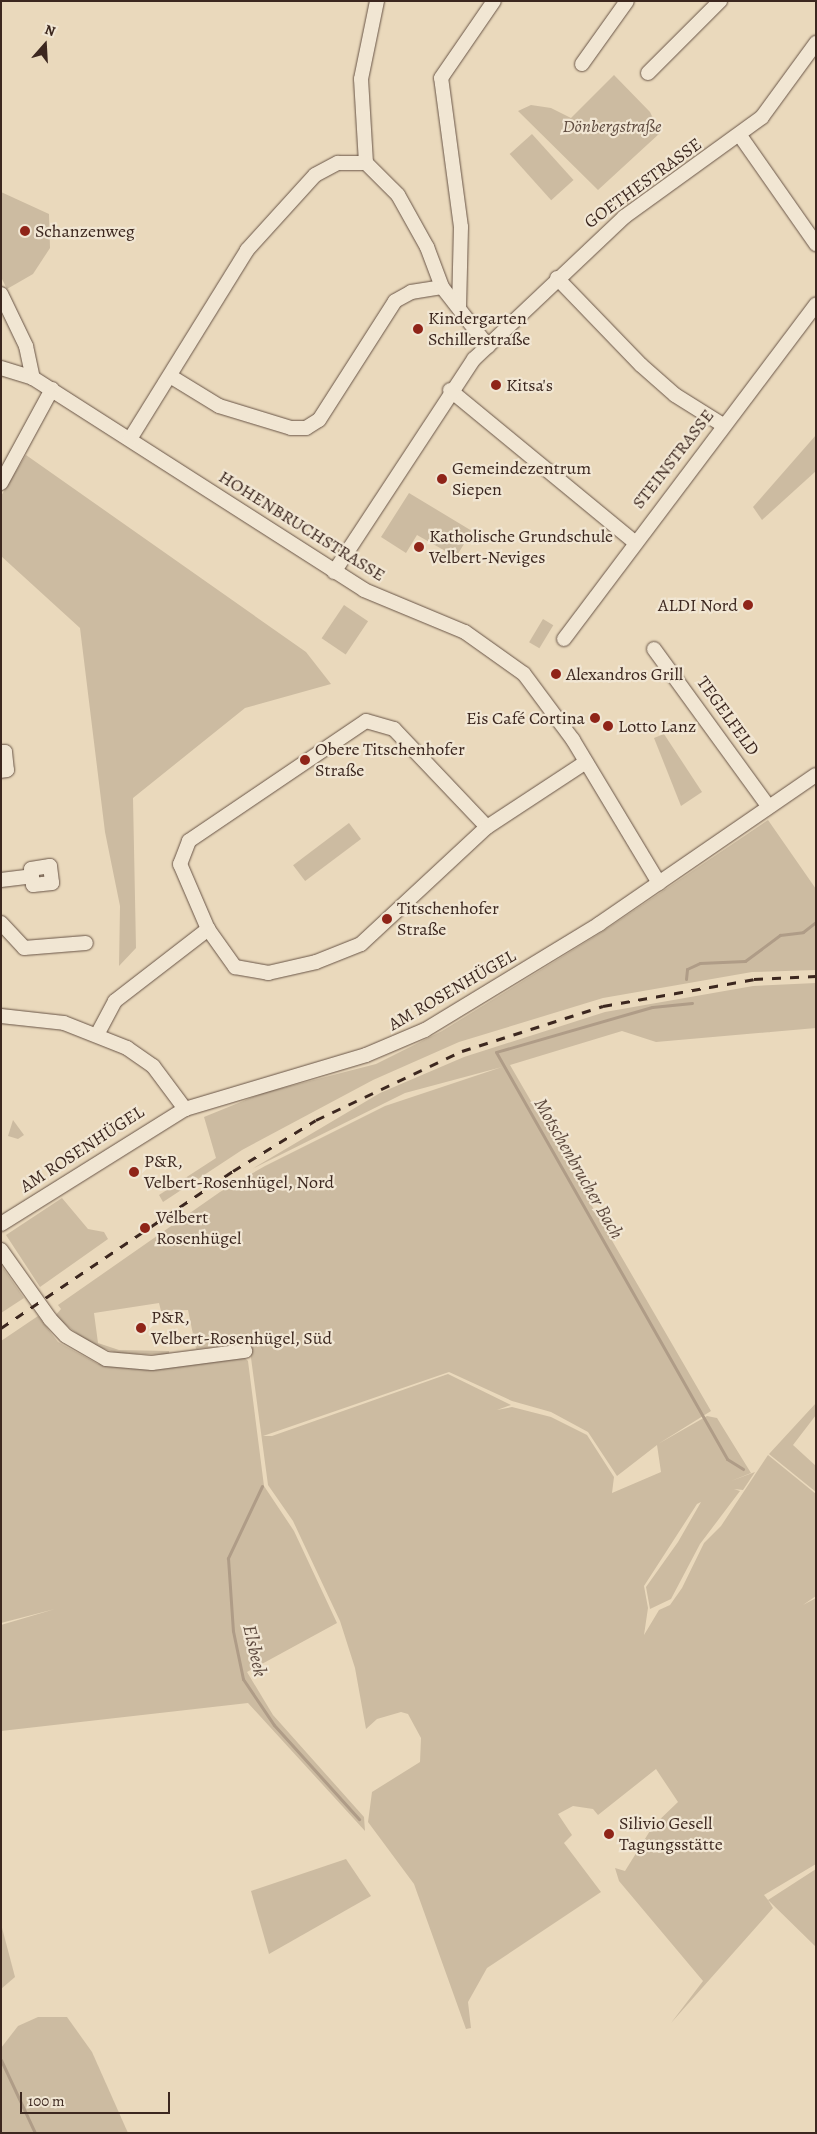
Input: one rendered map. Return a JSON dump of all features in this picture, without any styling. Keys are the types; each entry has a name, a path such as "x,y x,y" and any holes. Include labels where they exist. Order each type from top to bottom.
{"street":[{"path":"366,163 361,79 377,1"},
{"path":"458,308 459,199 441,78 494,1"},
{"path":"582,64 627,1"},
{"path":"648,73 720,1"},
{"name":"GOETHESTRASSE","path":"334,572 450,390 488,346 557,278 624,217 741,136 762,117 816,43"},
{"path":"741,136 816,244"},
{"path":"130,439 246,250 309,182 338,163 366,163 378,172 413,218 442,287 488,346"},
{"path":"557,278 640,365 675,395 723,425"},
{"path":"170,376 219,406 291,428 306,428 319,420 395,300 411,292 442,287"},
{"path":"1,294 26,346 33,378"},
{"name":"STEINSTRASSE","path":"564,639 633,541 816,304"},
{"name":"HOHENBRUCHSTRASSE","path":"1,368 33,378 52,389 334,572 497,651 543,696 586,762 659,883"},
{"path":"1,483 52,389"},
{"path":"450,390 633,541"},
{"name":"TEGELFELD","path":"654,649 769,807"},
{"path":"487,827 394,729 366,721 189,841 180,864 208,929 224,958 246,972 268,973 320,960 361,944 487,827 586,762"},
{"path":"1,752 5,752 7,770 1,771"},
{"name":"AM ROSENHÜGEL","path":"1,1224 185,1109 389,1047 476,1001 659,883 816,775"},
{"path":"1,880 32,876"},
{"path":"1,924 24,948 86,943"},
{"path":"98,1033 115,1001 208,929"},
{"path":"1,1016 98,1033 153,1066 185,1109"},
{"path":"1,1250 55,1325 106,1359 152,1363 245,1351"}],"green space":[{"name":"Dönbergstraße","path":"614,75 650,112 660,133 598,190 518,111 531,105 551,108 571,118"},
{"path":"532,134 573,180 551,200 510,154"},
{"name":"Schanzenweg","path":"1,192 49,214 50,248 33,274 7,289 1,277"},
{"path":"816,435 816,471 762,520 753,507"},
{"path":"26,455 306,652 331,684 245,708 133,798 136,948 119,966 120,906 105,832 80,628 1,556 1,496"},
{"path":"409,493 472,531 456,557 417,535 406,553 381,537"},
{"path":"344,605 368,621 346,654 322,638"},
{"path":"543,619 553,625 539,648 529,642"},
{"path":"664,734 702,792 681,806 654,738"},
{"path":"768,820 816,889 816,970 752,972 603,998 459,1042 373,1080 242,1150 163,1202 159,1195 216,1158 204,1117 263,1093 376,1064 442,1031 602,932"},
{"path":"349,823 361,839 305,881 293,865"},
{"path":"816,983 816,1028 656,1042 622,1031 510,1065 711,1411 658,1444 707,1416 717,1418 751,1473 731,1481 755,1472 743,1490 734,1489 740,1491 700,1544 671,1599 650,1609 646,1587 678,1542 701,1502 697,1504 644,1586 648,1608 644,1635 659,1610 670,1605 682,1588 704,1543 721,1526 768,1455 816,1494 816,1596 803,1605 816,1598 816,1864 764,1895 773,1908 671,2023 703,1981 619,1881 615,1868 625,1871 653,1826 678,1802 656,1769 598,1815 593,1809 573,1806 558,1814 572,1835 564,1843 601,1892 487,1968 468,2002 471,2028 466,2029 414,1884 368,1822 372,1792 420,1762 421,1738 408,1714 401,1712 377,1719 366,1729 355,1668 340,1621 293,1521 268,1485 249,1343 196,1349 188,1310 161,1311 159,1303 94,1313 98,1343 119,1350 169,1351 169,1355 118,1353 91,1345 55,1316 61,1309 58,1305 220,1192 265,1166 385,1106 502,1067 405,1093 252,1169 380,1093 464,1057 605,1012 753,986","holes":["449,1372 512,1401 551,1412 588,1432 617,1476 657,1445 661,1472 612,1493 614,1477 587,1435 551,1417 512,1407 497,1410 511,1405 448,1374 272,1436 263,1436"]},
{"path":"13,1120 24,1135 18,1139 8,1136"},
{"path":"62,1198 88,1229 104,1232 108,1239 40,1287 6,1235"},
{"path":"1,1265 24,1298 1,1313"},
{"path":"38,1316 58,1342 98,1364 164,1367 243,1356 248,1361 264,1486 294,1531 337,1623 247,1672 273,1715 364,1817 365,1831 248,1703 1,1731 1,1625 55,1609 1,1623 1,1341"},
{"path":"816,1403 816,1415 793,1445 816,1466 816,1492 769,1454"},
{"path":"346,1859 371,1896 269,1954 251,1891"},
{"path":"816,1869 816,1947 768,1900"},
{"path":"1,1924 15,1977 1,1989"},
{"path":"38,2017 67,2017 92,2052 128,2133 1,2133 1,2048 18,2026"}],"waterway":[{"name":"Motschenbrucher Bach","path":"686,979 687,969 700,963 745,961 780,935 803,932 816,922"},
{"name":"Motschenbrucher Bach","path":"692,1003 652,1007 496,1052 727,1459 743,1469"},
{"name":"Elsbeek","path":"262,1486 228,1558 233,1631 243,1679 274,1725 359,1819"},
{"path":"1,2060 35,2133"}],"railway":[{"path":"1,1328 233,1171 316,1120 462,1051 603,1006 754,979 816,976"}],"place":[{"name":"Schanzenweg","path":"25,231"},
{"name":"Kindergarten Schillerstraße","path":"418,329"},
{"name":"Kitsa's","path":"496,385"},
{"name":"Gemeindezentrum Siepen","path":"442,479"},
{"name":"Katholische Grundschule Velbert-Neviges","path":"419,547"},
{"name":"ALDI Nord","path":"748,605"},
{"name":"Alexandros Grill","path":"556,674"},
{"name":"Eis Café Cortina","path":"595,718"},
{"name":"Lotto Lanz","path":"608,726"},
{"name":"Obere Titschenhofer Straße","path":"305,760"},
{"name":"Titschenhofer Straße","path":"387,919"},
{"name":"P&R, Velbert-Rosenhügel, Nord","path":"134,1172"},
{"name":"Velbert Rosenhügel","path":"145,1228"},
{"name":"P&R, Velbert-Rosenhügel, Süd","path":"141,1328"},
{"name":"Silivio Gesell Tagungsstätte","path":"609,1834"}]}
